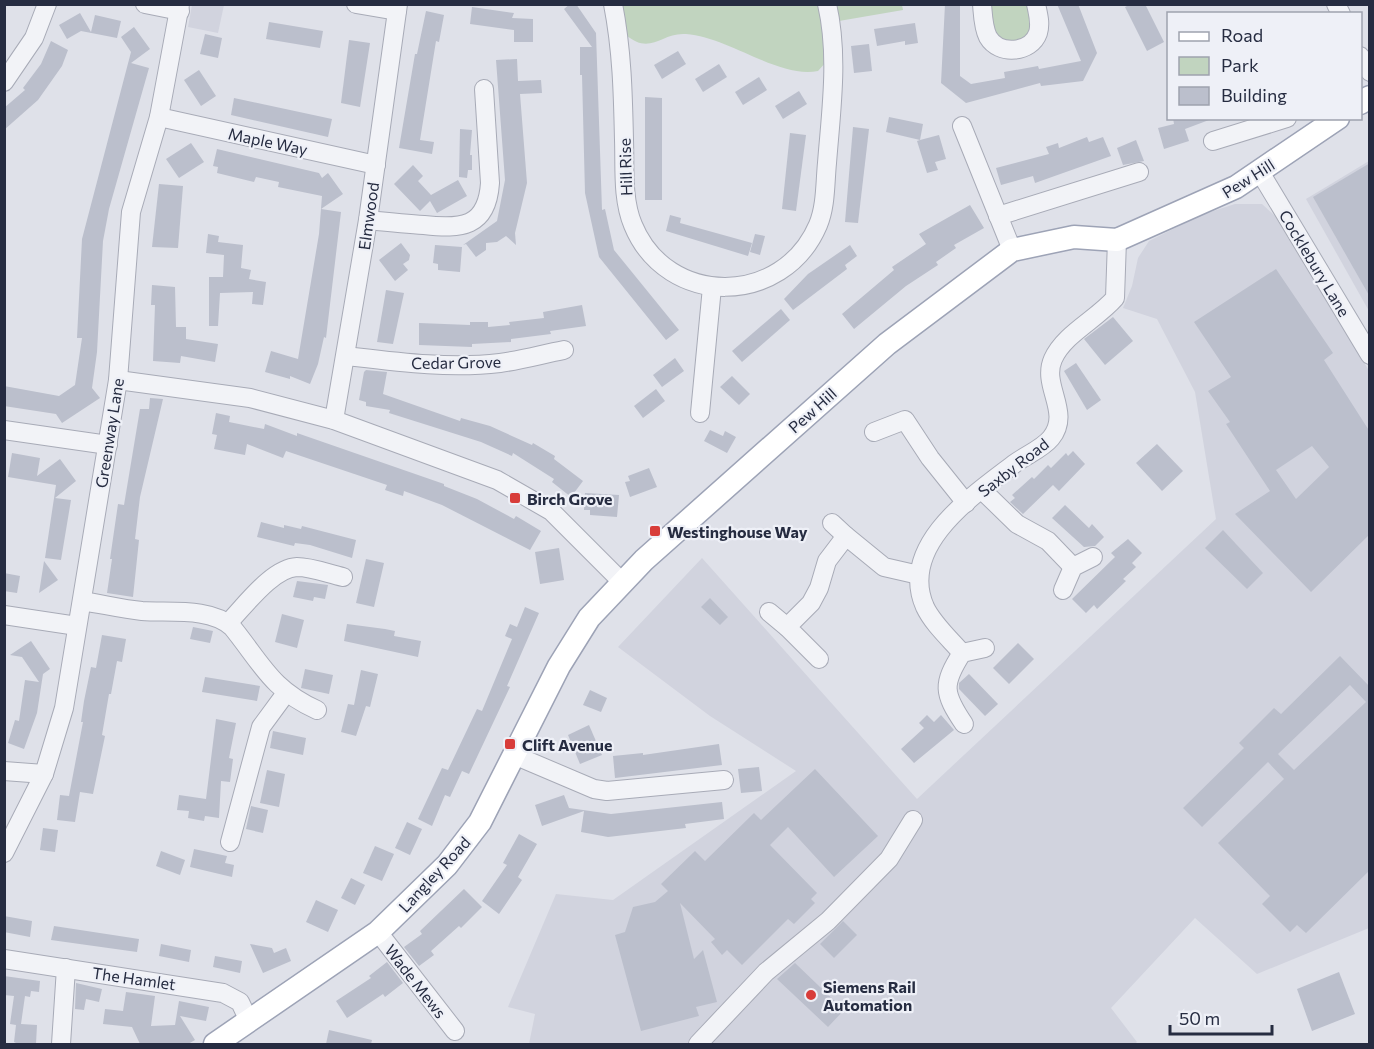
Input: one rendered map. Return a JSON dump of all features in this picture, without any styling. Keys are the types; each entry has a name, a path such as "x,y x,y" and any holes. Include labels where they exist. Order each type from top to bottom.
{"main road":[{"name":"Pew Hill","path":"622,582 879,351 1012,250 1074,237 1117,240 1213,200 1260,172 1335,120"},
{"name":"Langley Road","path":"215,1044 378,932 447,865 480,822 559,666 583,627 622,582"}],"street":[{"path":"4,82 34,38 47,4"},
{"path":"145,4 180,8"},
{"name":"Elmwood","path":"334,420 368,220 398,8 356,4"},
{"name":"Hill Rise","path":"613,4 622,50 626,187 632,224 641,242 663,264 690,281 712,287 733,287 763,280 791,263 805,247 818,225 823,206 832,81 832,36 826,4"},
{"path":"982,4 988,37 998,47 1010,50 1024,48 1037,35 1039,22 1036,4"},
{"name":"Greenway Lane","path":"4,853 44,774 59,728 118,380 131,212 159,117 180,8"},
{"path":"368,220 454,228 472,223 480,215 490,183 484,89"},
{"name":"Maple Way","path":"159,117 376,165"},
{"path":"1213,141 1281,120"},
{"path":"962,126 1012,250"},
{"path":"998,216 1139,172"},
{"name":"Cocklebury Lane","path":"1260,172 1370,355"},
{"name":"Saxby Road","path":"919,575 922,556 966,503 1046,443 1055,431 1060,416 1049,374 1051,366 1064,345 1115,298 1117,240"},
{"path":"700,413 712,287"},
{"name":"Cedar Grove","path":"346,356 418,364 464,365 502,363 564,350"},
{"path":"118,380 250,398 334,420 474,470 517,489 567,525 622,582"},
{"path":"873,432 901,411 930,458 966,503"},
{"path":"4,430 108,445"},
{"path":"982,490 1017,524 1048,541 1073,567"},
{"path":"832,523 884,567 919,575 926,608 963,653"},
{"path":"788,627 811,603 819,588 827,561 846,536"},
{"path":"1063,590 1073,567 1093,557"},
{"path":"228,623 275,575 285,570 304,568 343,577"},
{"path":"82,601 140,611 190,613 228,623 286,693 317,710"},
{"path":"769,612 788,627 819,659"},
{"path":"4,615 78,626"},
{"path":"964,724 949,702 947,676 963,653 985,648"},
{"path":"230,842 261,727 286,693"},
{"path":"514,755 594,789 608,791 724,780"},
{"path":"4,771 44,774"},
{"path":"698,1044 766,972 828,921 889,859 913,820"},
{"name":"Wade Mews","path":"378,932 455,1031"},
{"name":"The Hamlet","path":"4,959 223,993 240,1002 249,1022"},
{"path":"61,1044 66,968"}],"shaded area":[{"path":"192,5 224,5 218,33 188,27"},
{"path":"1369,161 1369,311 1306,199"},
{"path":"1235,204 1262,204 1287,227 1369,371 1369,928 1257,974 1195,918 1111,1008 1137,1042 1135,1044 529,1044 535,1014 508,1007 556,894 613,900 796,771 710,716 618,647 702,558 917,799 1216,519 1195,392 1157,319 1123,308 1132,286 1138,258 1149,241 1201,215"}],"green space":[{"path":"620,4 821,5 827,61 818,71 803,72 770,64 719,42 686,34 677,34 656,42 642,43 626,35"},
{"path":"835,5 902,5 903,10 839,21"},
{"path":"989,5 1028,5 1033,23 1025,39 1005,44 992,32"}],"building":[{"path":"570,4 576,4 596,33 602,210 605,209 614,250 679,330 666,340 599,257 585,193 582,75 580,75 580,47 592,47 564,9"},
{"path":"945,4 960,4 960,76 971,84 1005,78 1004,72 1038,66 1039,69 1081,61 1057,4 1078,4 1097,53 1083,81 1041,86 1040,83 966,103 941,83"},
{"path":"1131,4 1145,4 1164,42 1147,51 1125,7"},
{"path":"472,7 514,13 512,18 533,19 533,42 514,42 514,30 470,24"},
{"path":"426,11 444,15 439,42 436,41 420,140 434,142 432,154 399,148 415,54 417,54"},
{"path":"80,13 91,32 95,15 121,21 117,38 81,31 67,39 59,25"},
{"path":"269,22 323,31 320,48 266,39"},
{"path":"915,23 918,43 905,45 905,41 877,46 874,29"},
{"path":"134,27 150,49 131,63 149,68 109,209 103,241 97,352 92,388 100,398 62,423 56,414 4,406 4,386 59,396 75,385 82,338 77,338 82,239 131,52 121,37"},
{"path":"205,34 222,38 218,58 200,54"},
{"path":"349,40 370,43 360,107 341,103"},
{"path":"51,41 68,50 62,66 38,100 4,130 4,108 25,90 23,88 41,64"},
{"path":"869,44 872,71 854,73 851,46"},
{"path":"678,51 686,64 662,79 654,65"},
{"path":"517,59 518,81 541,80 542,93 520,94 527,183 515,233 516,245 506,236 497,242 486,243 486,250 476,257 466,244 463,245 497,221 505,180 496,60"},
{"path":"719,64 727,77 703,92 695,79"},
{"path":"199,70 216,96 201,106 184,80"},
{"path":"759,77 767,90 743,105 735,92"},
{"path":"799,91 807,104 783,119 775,106"},
{"path":"645,97 662,98 662,200 645,200"},
{"path":"234,98 332,119 328,137 231,115"},
{"path":"889,117 923,124 920,140 886,132"},
{"path":"1173,120 1209,120 1185,129 1189,141 1164,149 1158,128 1174,124"},
{"path":"853,127 869,129 858,223 845,222"},
{"path":"460,129 472,130 470,155 472,155 472,170 468,170 467,178 459,177"},
{"path":"790,133 806,135 796,211 782,209"},
{"path":"939,135 946,159 935,162 938,170 927,173 917,141"},
{"path":"1087,137 1089,142 1103,137 1111,156 1035,183 1033,176 1001,185 996,168 1049,154 1046,147 1058,143 1059,148"},
{"path":"1136,140 1144,161 1123,165 1117,148"},
{"path":"191,143 204,162 179,178 166,159"},
{"path":"217,149 319,173 322,178 328,173 343,194 321,209 341,212 326,338 324,337 318,364 310,384 290,376 290,379 265,372 271,351 298,359 319,234 322,196 278,187 279,182 256,177 254,182 217,173 218,167 213,166"},
{"path":"1370,163 1370,297 1313,197"},
{"path":"413,165 423,176 418,181 431,195 458,180 467,196 437,213 430,201 420,211 394,184"},
{"path":"159,184 183,186 178,248 152,247"},
{"path":"970,205 984,228 954,245 956,248 936,262 938,265 906,286 854,329 842,314 894,270 892,267 926,244 919,234"},
{"path":"670,215 681,218 680,223 752,243 748,256 666,231"},
{"path":"208,234 219,236 218,242 243,245 241,268 251,270 249,279 266,282 263,305 252,304 253,292 220,293 218,326 209,326 209,277 223,277 224,255 206,253"},
{"path":"755,234 765,236 760,255 750,252"},
{"path":"401,243 410,255 409,260 403,264 408,270 395,281 379,260"},
{"path":"435,245 462,247 460,272 438,270 438,264 433,263"},
{"path":"850,245 857,256 845,265 847,269 793,310 784,299 808,274"},
{"path":"1276,269 1333,353 1324,360 1370,432 1370,534 1311,592 1235,514 1270,491 1226,424 1230,422 1208,391 1231,377 1194,322","holes":["1312,446 1329,467 1296,499 1276,470"]},
{"path":"152,285 175,287 176,327 186,327 186,339 218,344 215,362 181,356 180,363 153,361 155,305 151,305"},
{"path":"386,290 404,293 393,344 377,342"},
{"path":"582,305 586,326 550,331 551,334 511,339 511,342 472,344 472,347 419,345 419,323 470,325 470,322 488,322 488,327 510,325 509,322 544,318 543,312"},
{"path":"781,309 790,320 742,362 732,351"},
{"path":"1113,317 1133,341 1105,365 1084,339"},
{"path":"675,358 684,371 662,387 653,375"},
{"path":"1076,363 1101,400 1087,410 1064,371"},
{"path":"366,370 387,372 383,394 460,421 461,418 490,426 532,445 533,443 555,456 554,459 583,481 571,497 552,482 554,479 513,453 512,456 481,442 389,413 390,410 366,406 366,402 359,400"},
{"path":"732,376 750,394 739,405 720,387"},
{"path":"656,389 665,401 643,418 634,406"},
{"path":"150,398 163,399 140,497 135,539 139,540 133,597 107,593 118,504 124,505 140,409 149,409"},
{"path":"216,413 230,416 229,422 264,429 265,424 297,436 297,433 444,484 514,519 516,516 541,531 530,550 442,505 404,491 403,496 385,490 387,485 286,451 283,458 247,444 245,455 214,449 217,435 212,434"},
{"path":"710,430 723,436 725,431 736,437 727,453 704,441"},
{"path":"1157,444 1183,471 1162,491 1136,463"},
{"path":"1073,451 1085,464 1059,491 1053,485 1023,514 1010,502 1015,498 1012,495 1032,477 1034,479 1048,465 1051,468 1066,453 1068,456"},
{"path":"12,453 40,458 37,476 60,459 76,481 55,498 71,500 61,560 45,558 56,485 8,477"},
{"path":"649,468 657,487 630,497 625,482 630,481 628,476"},
{"path":"585,493 619,495 617,517 590,515 590,510 584,510"},
{"path":"1065,505 1089,528 1092,524 1104,537 1095,546 1084,547 1052,518"},
{"path":"261,522 284,528 284,525 301,529 302,526 356,540 352,558 310,545 295,543 294,546 257,537"},
{"path":"1223,530 1263,573 1247,589 1205,548"},
{"path":"1128,539 1142,553 1132,563 1136,567 1123,579 1126,581 1097,609 1094,605 1086,613 1072,599 1115,557 1111,553"},
{"path":"559,548 564,580 540,584 535,552"},
{"path":"366,559 384,563 374,607 356,603"},
{"path":"44,561 58,580 39,593"},
{"path":"4,573 20,576 17,593 4,591"},
{"path":"297,581 328,585 325,599 314,597 313,601 293,597"},
{"path":"710,598 728,617 720,625 701,607"},
{"path":"525,607 539,613 507,686 510,687 469,774 462,771 450,797 445,795 432,826 418,819 442,768 448,770 477,709 482,711 512,639 505,636 510,624 517,627"},
{"path":"282,614 304,620 297,648 275,642"},
{"path":"347,624 395,631 394,636 421,641 418,657 344,641"},
{"path":"193,627 213,631 210,643 190,639"},
{"path":"102,635 126,639 122,662 117,661 111,694 109,694 102,735 105,736 93,794 80,792 75,822 57,820 60,795 69,796 83,722 81,722 84,701 91,667 96,668"},
{"path":"31,641 50,669 43,674 37,713 24,749 8,743 15,720 19,721 25,680 39,682 22,657 10,655"},
{"path":"1018,643 1034,659 1009,684 993,668"},
{"path":"1340,656 1370,687 1370,870 1306,933 1297,925 1290,932 1262,904 1270,896 1218,843 1284,779 1268,762 1202,827 1183,808 1244,748 1239,743 1274,708 1281,714","holes":["1350,685 1366,702 1294,770 1278,754"]},
{"path":"305,669 333,675 329,694 301,688"},
{"path":"361,670 378,674 370,707 366,706 356,736 341,732 348,704 354,705"},
{"path":"969,674 998,704 985,716 959,689 959,683"},
{"path":"205,677 260,686 257,701 202,692"},
{"path":"590,690 607,698 601,712 583,705"},
{"path":"927,715 934,722 941,715 954,730 914,763 901,749 924,728 919,723"},
{"path":"216,719 236,723 229,758 233,759 230,782 221,781 219,818 205,816 204,821 188,818 189,811 177,810 179,795 206,799"},
{"path":"589,725 602,755 580,764 568,735"},
{"path":"273,731 306,738 303,755 270,748"},
{"path":"719,744 722,765 615,778 613,756 643,753 643,755"},
{"path":"759,767 762,791 741,793 738,769"},
{"path":"815,769 878,836 834,877 788,827 770,845 817,893 811,899 815,903 794,924 788,919 742,965 727,950 722,955 711,942 715,939 680,903 694,959 703,950 717,1002 696,1007 699,1016 641,1031 615,935 625,932 633,907 655,902 668,891 661,884 695,851 705,861 754,813 761,820"},
{"path":"267,770 285,774 279,807 260,803"},
{"path":"564,795 569,808 611,814 722,802 724,819 685,824 686,828 608,837 581,832 584,811 542,826 535,805"},
{"path":"251,806 268,810 263,833 246,829"},
{"path":"407,822 422,829 410,855 395,848"},
{"path":"43,828 58,830 55,852 40,850"},
{"path":"519,834 537,844 518,877 522,880 499,914 482,901 507,865 503,863"},
{"path":"375,846 394,854 382,881 363,873"},
{"path":"194,849 227,856 225,863 234,865 232,877 190,867"},
{"path":"161,851 185,860 180,875 156,866"},
{"path":"351,878 365,885 355,905 341,898"},
{"path":"464,889 482,907 461,928 459,926 431,951 434,955 419,966 404,947 422,934 420,931"},
{"path":"316,900 338,910 328,932 306,922"},
{"path":"4,916 32,921 30,937 4,932"},
{"path":"843,921 857,935 834,958 820,944"},
{"path":"54,926 139,939 137,952 51,940"},
{"path":"161,944 191,950 189,962 159,956"},
{"path":"250,944 272,948 274,953 286,948 291,961 263,973"},
{"path":"215,956 242,961 240,973 213,967"},
{"path":"387,962 403,983 385,997 383,994 347,1018 336,1001 371,978 369,976"},
{"name":"Siemens Rail Automation","path":"795,963 844,1010 828,1027 777,979"},
{"path":"1339,972 1355,1014 1312,1031 1297,989"},
{"path":"4,976 40,981 39,992 31,991 30,997 25,996 21,1024 37,1025 36,1044 14,1042 16,1025 10,1024 14,996 4,995"},
{"path":"76,983 102,989 99,1002 86,999 84,1010 75,1009"},
{"path":"126,992 155,996 151,1026 175,1025 179,1001 209,1007 206,1021 180,1016 195,1040 188,1044 140,1044 132,1027 103,1024 105,1009 123,1011"},
{"path":"329,1030 372,1040 371,1044 326,1044"}],"place":[{"name":"Birch Grove","path":"515,498"},
{"name":"Westinghouse Way","path":"655,531"},
{"name":"Clift Avenue","path":"510,744"},
{"name":"Siemens Rail Automation","path":"811,995"}]}
